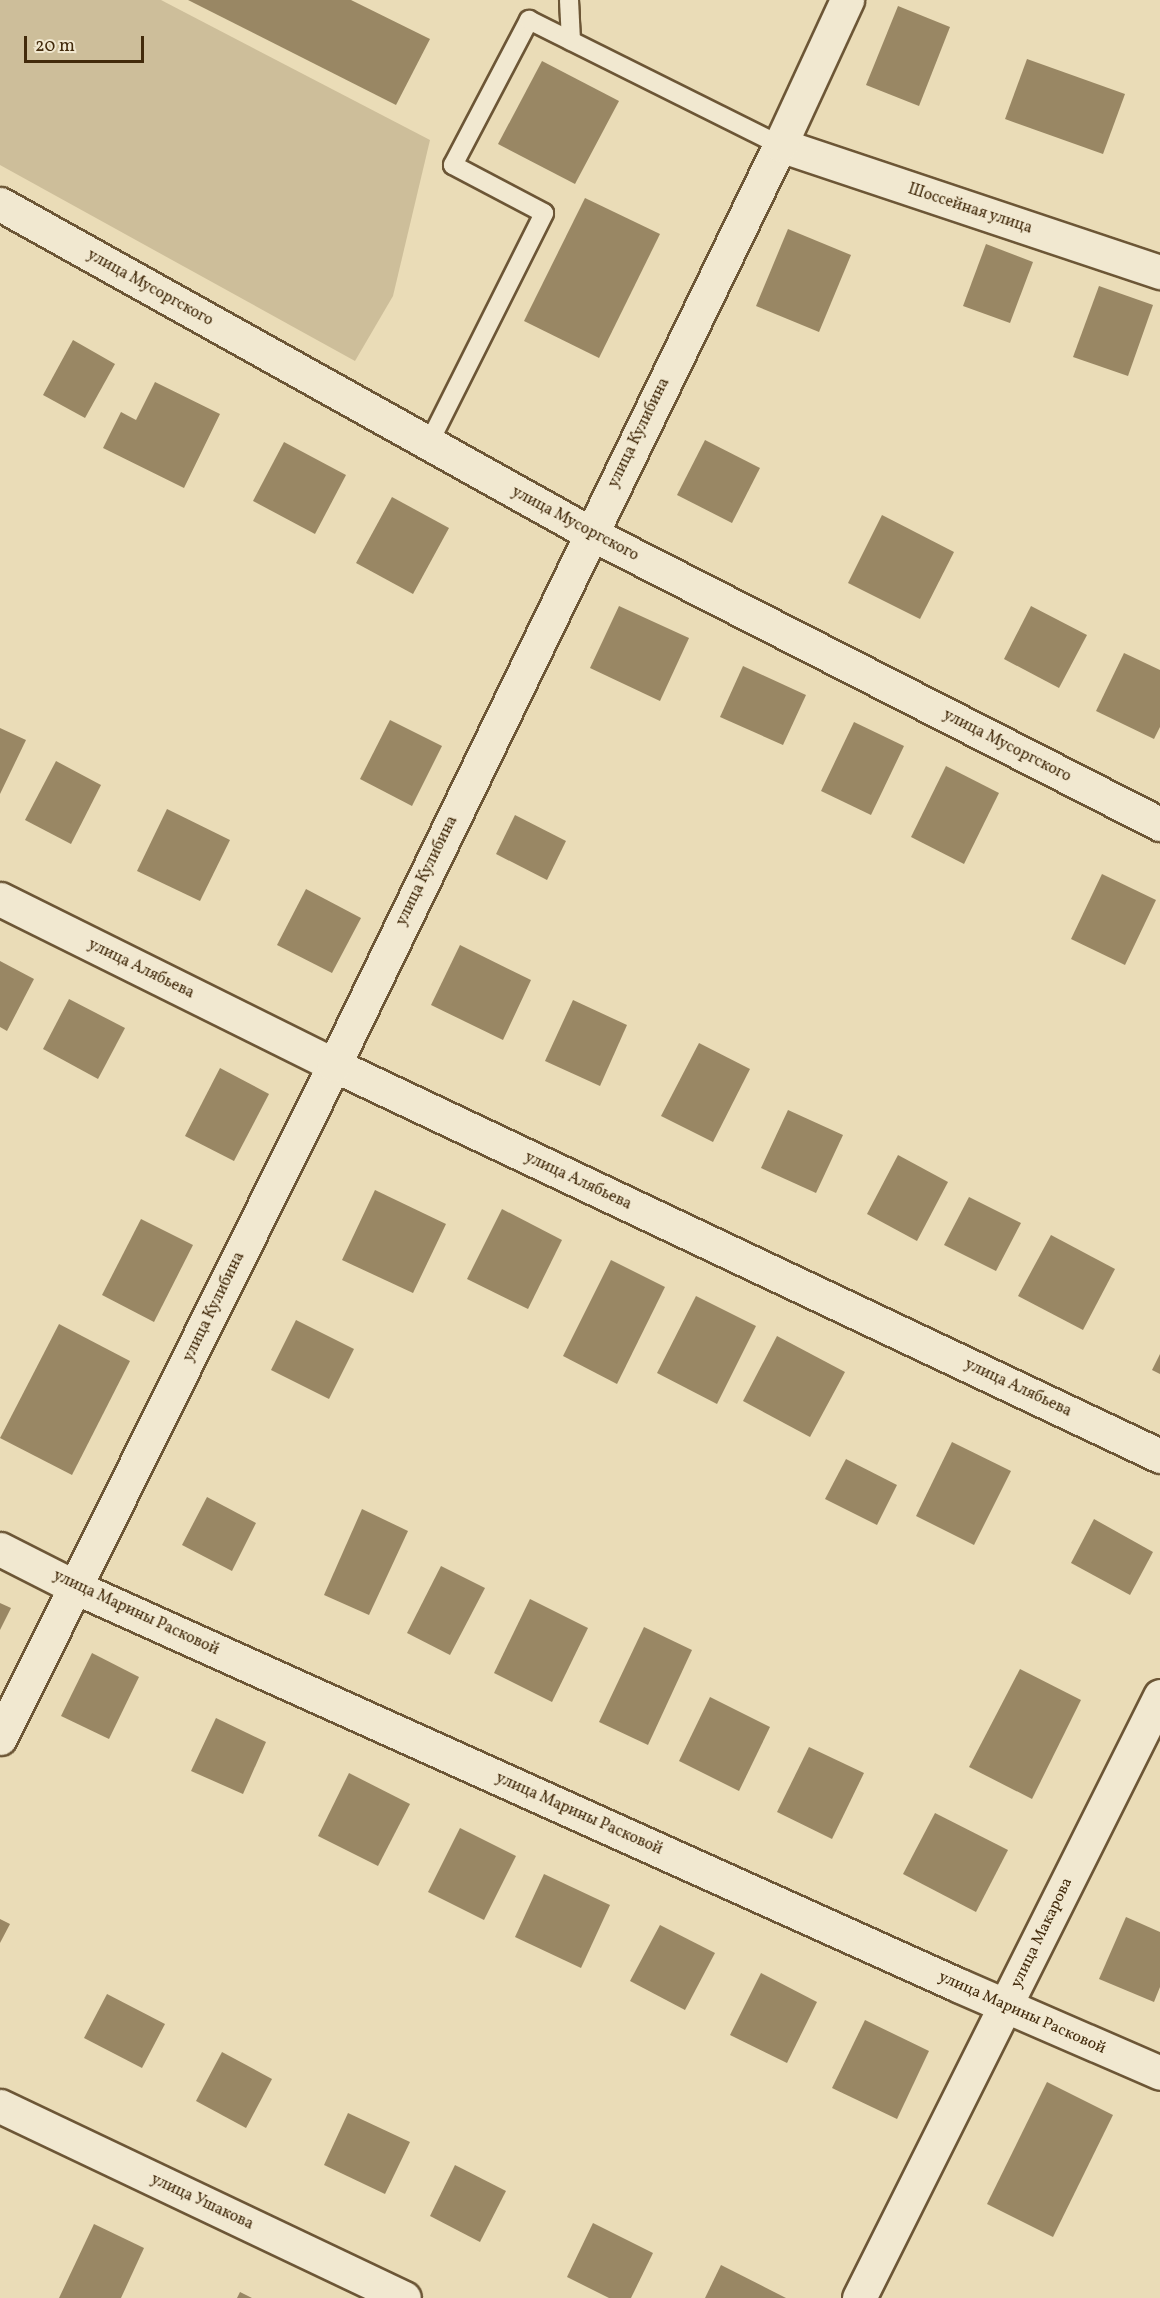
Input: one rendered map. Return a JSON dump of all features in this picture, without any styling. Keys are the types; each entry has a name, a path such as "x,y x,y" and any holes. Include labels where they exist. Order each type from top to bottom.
{"street":[{"name":"улица Кулибина","path":"0,1738 334,1065 780,145 847,0"},
{"name":"Шоссейная улица","path":"780,145 1160,272"},
{"name":"улица Мусоргского","path":"0,204 590,533 1160,824"},
{"name":"улица Алябьева","path":"0,899 334,1065 1160,1456"},
{"name":"улица Марины Расковой","path":"0,1549 75,1587 1006,2006 1160,2073"},
{"name":"улица Макарова","path":"859,2298 1160,1696"},
{"name":"улица Ушакова","path":"0,2106 404,2298"}],"lane":[{"path":"569,0 571,41"},
{"path":"429,443 544,213 453,165 529,20 780,145"}],"shaded area":[{"path":"0,0 161,0 430,140 393,296 355,361 0,165"}],"building":[{"path":"188,0 351,0 430,39 396,105"},
{"path":"898,6 950,27 919,106 866,85"},
{"path":"1027,59 1125,94 1103,154 1005,119"},
{"path":"542,61 619,101 575,184 498,144"},
{"path":"585,198 660,234 599,358 524,321"},
{"path":"788,229 851,255 819,332 756,306"},
{"path":"986,244 1033,262 1010,323 963,306"},
{"path":"1099,286 1153,305 1128,376 1073,357"},
{"path":"73,340 115,364 85,418 43,395"},
{"path":"155,382 220,414 184,488 103,448 121,412 136,420"},
{"path":"705,440 760,468 732,523 677,495"},
{"path":"284,442 346,475 315,534 253,501"},
{"path":"392,497 449,528 413,594 356,563"},
{"path":"882,515 954,552 920,619 848,583"},
{"path":"619,606 689,638 660,701 590,668"},
{"path":"1031,606 1087,635 1059,688 1004,659"},
{"path":"1124,653 1160,670 1160,727 1154,739 1096,711"},
{"path":"743,666 806,695 783,745 720,717"},
{"path":"390,720 442,746 412,806 360,779"},
{"path":"854,722 904,746 871,815 821,791"},
{"path":"0,728 26,740 0,794"},
{"path":"56,761 101,785 71,844 25,820"},
{"path":"946,766 999,793 964,864 911,837"},
{"path":"167,809 230,840 200,901 137,871"},
{"path":"515,815 566,841 547,880 496,854"},
{"path":"1102,874 1156,900 1125,965 1071,939"},
{"path":"306,889 361,918 332,973 277,945"},
{"path":"460,945 531,980 503,1040 431,1005"},
{"path":"0,961 34,979 7,1031 0,1027"},
{"path":"69,999 125,1028 98,1079 43,1049"},
{"path":"573,1000 627,1025 600,1086 545,1061"},
{"path":"699,1043 750,1069 713,1142 661,1116"},
{"path":"220,1068 269,1094 234,1161 185,1136"},
{"path":"788,1110 843,1135 816,1193 761,1168"},
{"path":"898,1155 948,1182 917,1241 867,1214"},
{"path":"375,1190 446,1224 413,1293 342,1260"},
{"path":"969,1197 1021,1223 996,1271 944,1245"},
{"path":"502,1209 562,1240 528,1309 467,1279"},
{"path":"141,1219 193,1245 154,1322 102,1295"},
{"path":"1051,1235 1115,1269 1083,1330 1018,1296"},
{"path":"611,1260 665,1287 617,1384 563,1356"},
{"path":"696,1296 756,1326 717,1404 657,1373"},
{"path":"296,1320 354,1349 329,1399 271,1370"},
{"path":"59,1324 130,1361 72,1475 0,1438"},
{"path":"777,1336 845,1372 810,1437 743,1401"},
{"path":"1160,1354 1160,1374 1152,1370"},
{"path":"952,1442 1011,1471 974,1545 916,1516"},
{"path":"846,1459 897,1485 877,1525 825,1499"},
{"path":"207,1497 256,1523 232,1571 182,1545"},
{"path":"362,1509 408,1531 369,1615 324,1595"},
{"path":"1094,1519 1153,1552 1130,1595 1071,1563"},
{"path":"441,1566 485,1588 450,1655 407,1633"},
{"path":"530,1599 588,1628 552,1702 494,1673"},
{"path":"0,1603 11,1608 0,1630"},
{"path":"644,1627 692,1650 648,1745 599,1722"},
{"path":"92,1653 139,1677 109,1739 61,1716"},
{"path":"1020,1669 1081,1700 1032,1799 969,1767"},
{"path":"710,1697 770,1727 739,1791 679,1761"},
{"path":"216,1718 266,1742 243,1794 191,1771"},
{"path":"809,1747 864,1773 832,1839 777,1812"},
{"path":"349,1773 410,1804 378,1866 318,1836"},
{"path":"935,1813 1008,1850 976,1912 903,1874"},
{"path":"460,1828 516,1856 484,1920 428,1892"},
{"path":"544,1874 610,1905 581,1968 515,1937"},
{"path":"1126,1917 1160,1932 1160,1987 1154,2002 1099,1979"},
{"path":"0,1919 10,1924 0,1943"},
{"path":"660,1925 715,1953 685,2010 630,1981"},
{"path":"761,1973 817,2002 787,2063 730,2035"},
{"path":"107,1994 165,2024 142,2068 84,2038"},
{"path":"865,2020 929,2051 897,2119 832,2088"},
{"path":"222,2052 272,2079 246,2128 196,2101"},
{"path":"1047,2082 1113,2115 1053,2237 987,2204"},
{"path":"348,2113 410,2142 385,2194 324,2165"},
{"path":"455,2165 506,2191 480,2242 430,2216"},
{"path":"593,2223 653,2253 631,2298 609,2298 567,2277"},
{"path":"94,2224 144,2248 121,2298 59,2298"},
{"path":"721,2265 786,2298 705,2298"},
{"path":"240,2292 252,2298 237,2298"}]}
